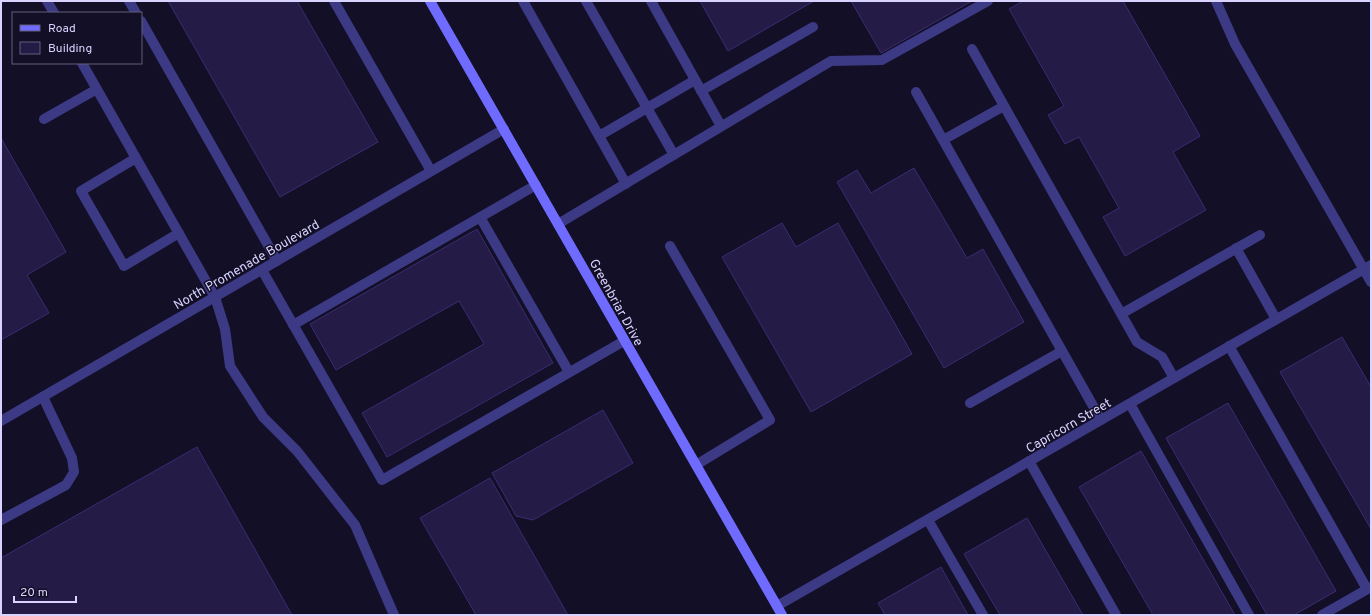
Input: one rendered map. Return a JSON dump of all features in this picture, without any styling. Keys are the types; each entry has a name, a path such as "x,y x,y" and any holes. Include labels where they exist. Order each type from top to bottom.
{"street":[{"path":"47,1 53,12"},
{"path":"130,1 136,12"},
{"path":"334,1 431,171"},
{"name":"Greenbriar Drive","path":"430,1 780,611"},
{"path":"523,1 626,184"},
{"path":"586,1 674,155"},
{"path":"650,1 721,126"},
{"path":"558,224 831,61 882,60 988,1"},
{"path":"1216,1 1235,44 1367,267 1371,282"},
{"path":"142,23 277,261"},
{"path":"701,91 813,27"},
{"path":"972,49 1137,342 1162,357 1174,378"},
{"path":"83,64 215,297 224,329 230,366 263,417 297,451 355,525 394,615"},
{"path":"599,136 695,80"},
{"path":"44,119 97,89"},
{"path":"916,92 1101,420"},
{"path":"943,140 1004,106"},
{"name":"North Promenade Boulevard","path":"1,421 504,129"},
{"path":"136,158 81,191 89,205 124,266 179,233"},
{"path":"294,325 536,185"},
{"path":"480,217 569,372"},
{"path":"1121,314 1260,235"},
{"path":"670,246 770,420 696,465"},
{"path":"1236,248 1276,319"},
{"name":"Capricorn Street","path":"780,611 928,520 1367,267"},
{"path":"262,270 382,480 624,341"},
{"path":"1229,346 1369,588 1322,615"},
{"path":"970,403 1062,351"},
{"path":"1,520 66,485 74,472 72,458 43,396"},
{"path":"1130,404 1249,615"},
{"path":"1030,461 1116,615"},
{"path":"928,520 983,615"}],"building":[{"path":"168,1 297,1 378,142 280,197"},
{"path":"700,1 814,1 728,51"},
{"path":"851,1 972,1 881,53"},
{"path":"1023,1 1123,1 1200,136 1173,152 1206,210 1125,256 1103,217 1119,208 1079,137 1065,144 1048,115 1064,106 1009,9"},
{"path":"1,138 66,252 27,275 49,313 1,340"},
{"path":"914,168 967,258 983,249 1024,322 944,368 837,182 857,170 871,193"},
{"path":"782,223 796,247 838,223 912,354 811,412 722,257"},
{"path":"477,229 553,363 387,457 362,413 484,344 459,301 336,370 310,324"},
{"path":"1342,337 1371,387 1371,529 1280,372"},
{"path":"1228,403 1336,591 1294,615 1267,615 1166,438"},
{"path":"603,410 633,463 533,520 516,516 492,473"},
{"path":"197,447 292,615 1,615 1,558"},
{"path":"1141,451 1235,615 1153,615 1079,487"},
{"path":"490,478 568,615 476,615 420,518"},
{"path":"1027,518 1083,615 1000,615 964,554"},
{"path":"941,567 968,615 885,615 878,603"}]}
